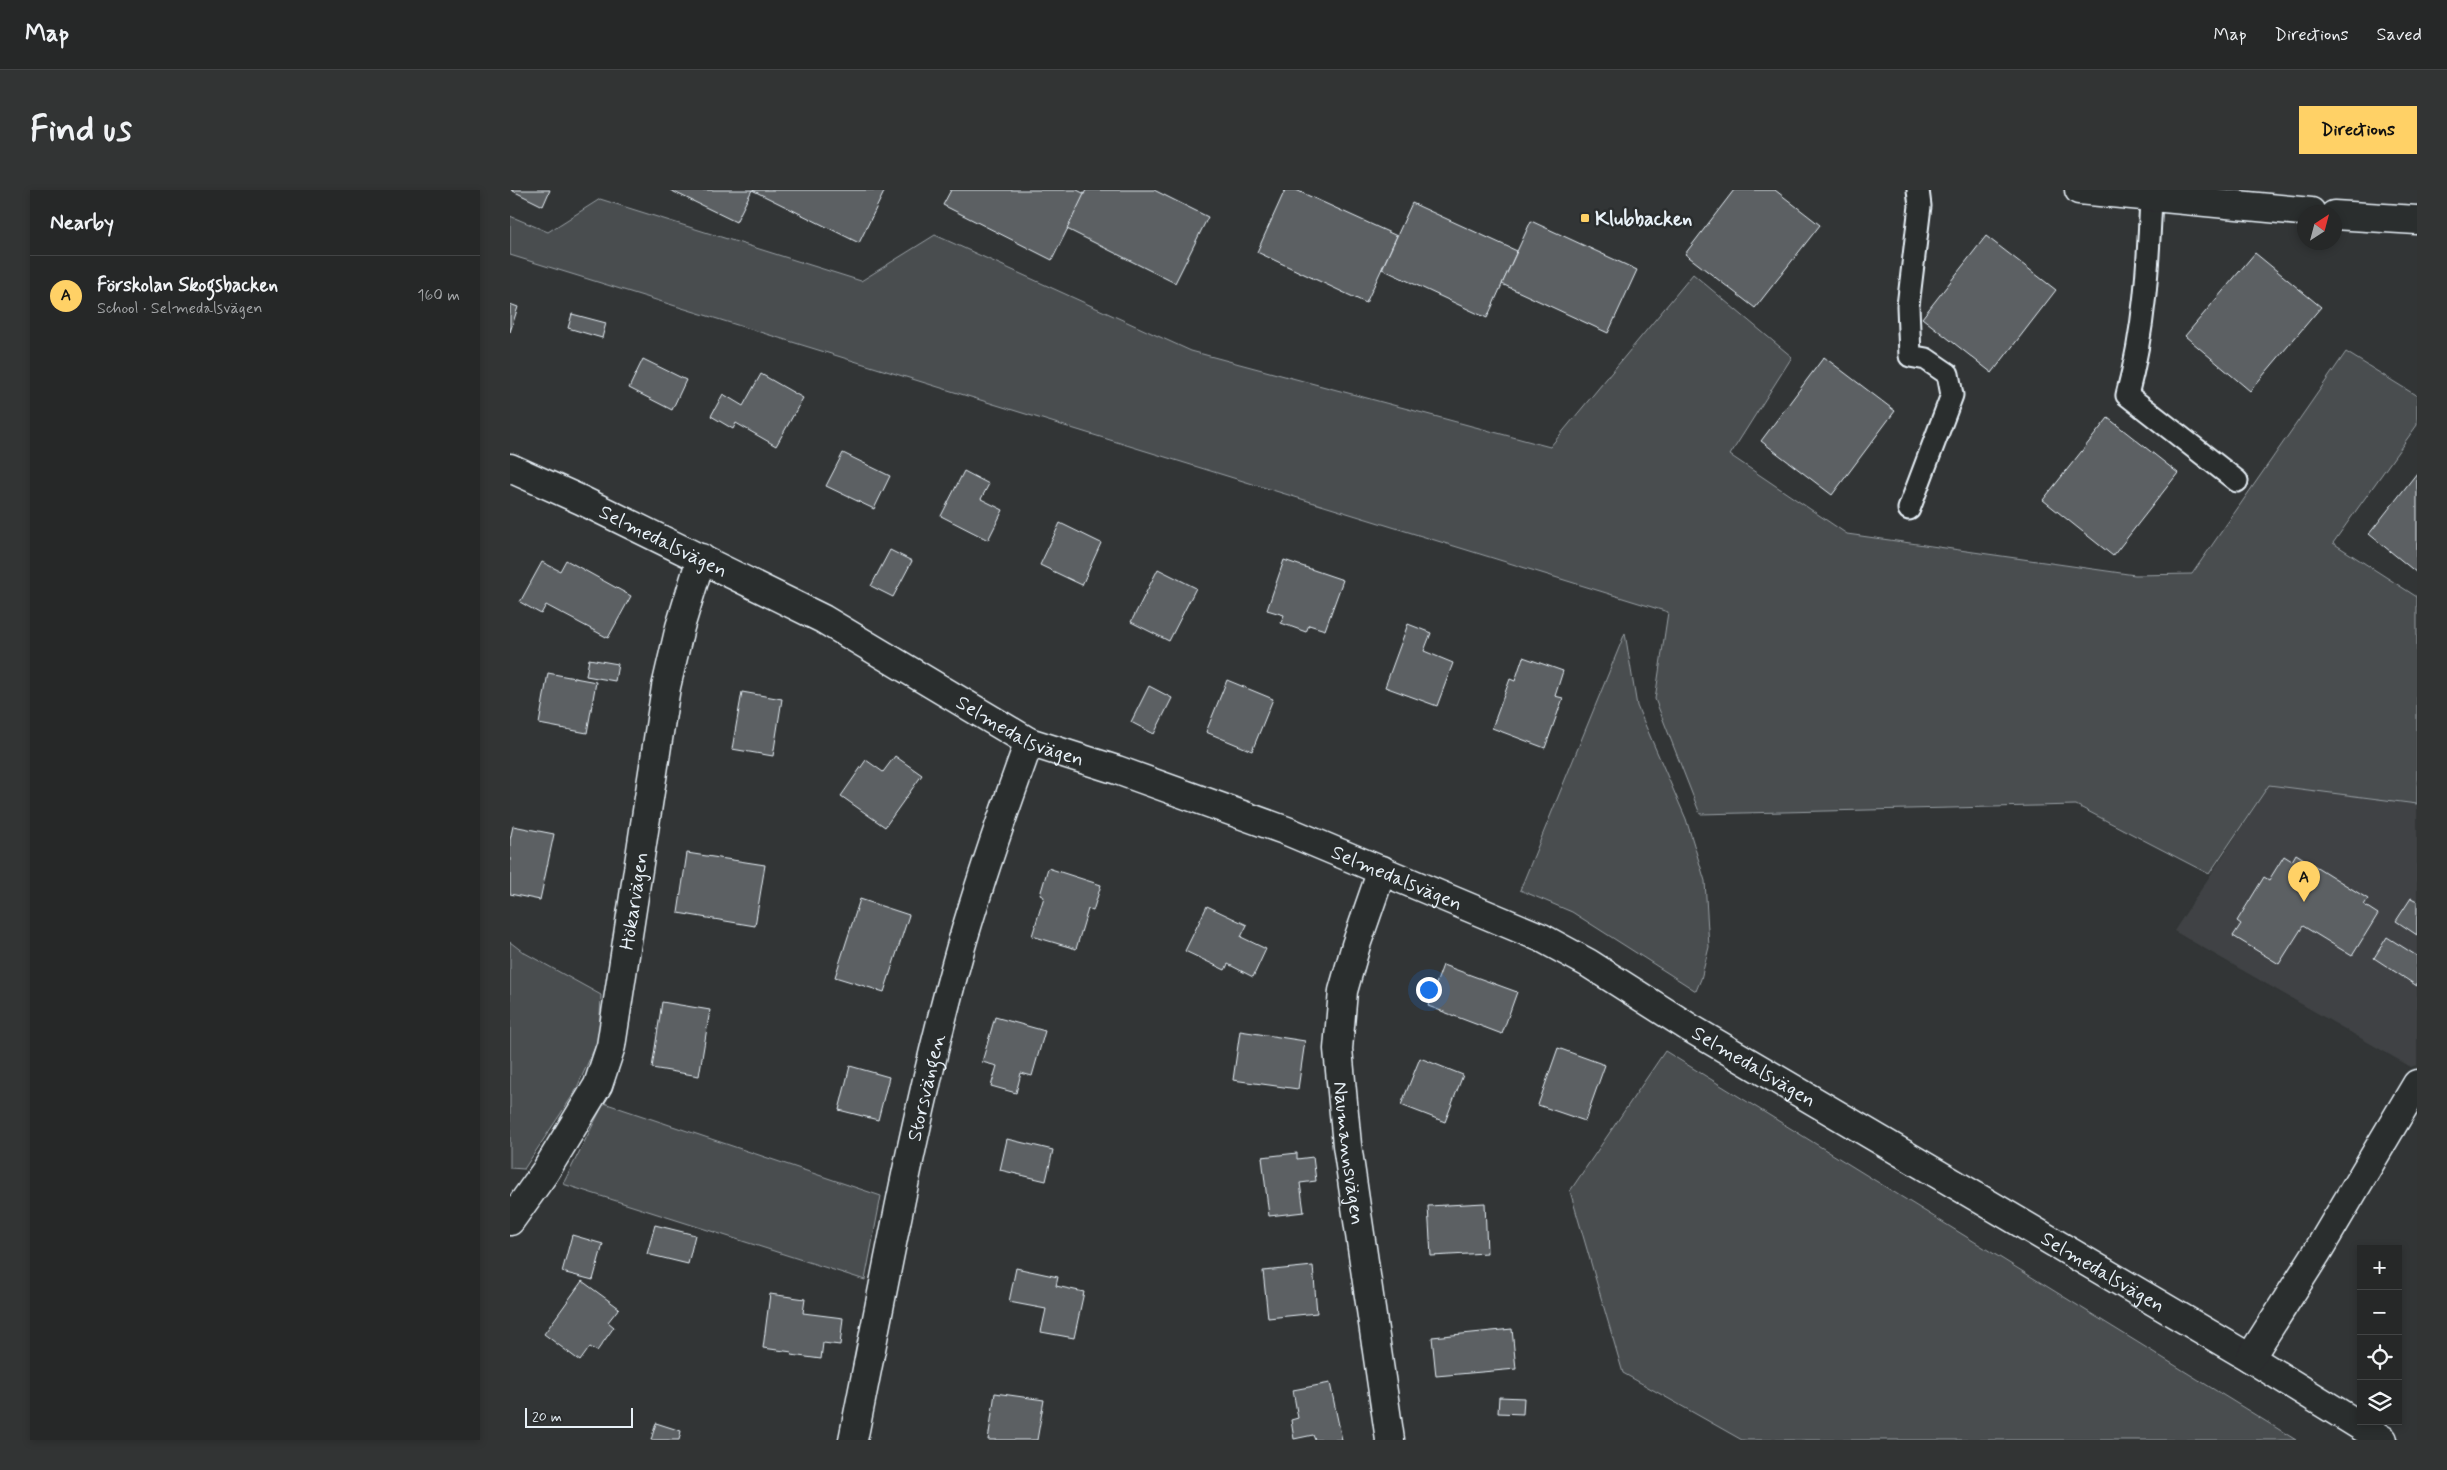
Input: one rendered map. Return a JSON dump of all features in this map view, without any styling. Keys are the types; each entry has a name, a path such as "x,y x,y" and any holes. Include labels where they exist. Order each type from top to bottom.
{"street":[{"path":"2079,190 2297,211"},
{"path":"2342,215 2417,220"},
{"name":"Selmedalsvägen","path":"510,468 701,558 823,619 1028,742 1221,806 1382,870 1542,938 1588,963 1715,1043 2250,1358 2383,1440"},
{"name":"Hökarvägen","path":"510,1221 545,1172 598,1085 611,1046 666,687 680,626 701,558"},
{"name":"Storsvängen","path":"853,1440 912,1144 936,1041 988,855 1028,742"},
{"name":"Naumannsvägen","path":"1382,870 1356,945 1343,992 1338,1049 1347,1145 1390,1440"},
{"path":"2250,1358 2316,1254 2417,1084"}],"lane":[{"path":"1909,509 1952,395 1948,374 1926,359 1910,356 1908,306 1920,206 1918,190"},
{"path":"2151,198 2146,297 2139,353 2127,395 2236,482"}],"shaded area":[{"path":"600,199 861,281 935,235 1191,351 1550,447 1693,274 1792,357 1730,455 1847,534 2135,575 2192,574 2346,352 2417,396 2417,425 2333,543 2417,597 2417,804 2269,785 2209,874 2076,805 1700,814 1655,699 1668,612 510,255 510,216 548,232"},
{"path":"1625,633 1637,706 1686,819 1705,881 1709,947 1696,991 1572,912 1520,890"},
{"path":"2269,785 2417,804 2417,1065 2411,1067 2174,931"},
{"path":"510,942 523,952 601,995 599,1038 575,1092 524,1169 510,1168"},
{"path":"1665,1051 2296,1440 1742,1440 1623,1373 1570,1191"},
{"path":"604,1103 881,1196 865,1280 563,1184"}],"building":[{"path":"511,190 550,190 543,206"},
{"path":"670,190 752,190 736,222"},
{"path":"752,190 885,190 859,243"},
{"path":"951,190 1077,190 1085,194 1052,260 943,205"},
{"path":"1086,190 1154,190 1208,217 1175,283 1067,229"},
{"path":"1285,190 1296,190 1397,236 1366,303 1257,252"},
{"path":"1734,190 1775,190 1820,225 1755,308 1685,254"},
{"path":"1412,203 1517,251 1487,318 1382,269"},
{"path":"1531,221 1637,270 1608,333 1502,284"},
{"path":"1986,236 2056,290 1992,373 1922,318"},
{"path":"2255,253 2321,307 2250,391 2185,336"},
{"path":"510,304 518,307 510,332"},
{"path":"572,314 606,323 602,338 568,328"},
{"path":"1824,357 1895,411 1832,495 1761,441"},
{"path":"643,359 686,380 672,410 629,388"},
{"path":"761,374 803,398 776,446 736,423 733,429 711,416 723,394 743,406"},
{"path":"2108,418 2178,473 2113,556 2043,500"},
{"path":"843,453 890,476 874,509 826,486"},
{"path":"964,471 989,484 981,499 1003,510 988,540 941,516"},
{"path":"2417,473 2417,573 2369,534"},
{"path":"1060,523 1101,543 1082,585 1040,565"},
{"path":"890,550 912,561 893,597 871,586"},
{"path":"566,560 631,596 608,638 546,605 541,614 520,602 542,562 560,571"},
{"path":"1284,560 1343,580 1325,630 1309,625 1306,632 1281,623 1284,615 1267,610"},
{"path":"1158,569 1196,588 1169,641 1131,622"},
{"path":"1408,624 1431,633 1424,651 1453,663 1437,706 1385,687"},
{"path":"1523,657 1563,671 1555,696 1563,698 1545,748 1492,728 1510,679 1515,681"},
{"path":"589,659 618,664 615,681 586,676"},
{"path":"548,673 596,682 587,733 539,724"},
{"path":"1227,680 1273,699 1252,751 1206,732"},
{"path":"1149,686 1172,698 1154,734 1131,722"},
{"path":"742,692 782,699 773,756 732,749"},
{"path":"895,756 922,775 885,827 841,796 866,760 883,772"},
{"path":"513,826 554,834 540,900 510,894 510,840"},
{"path":"687,853 765,865 755,926 678,913"},
{"path":"2296,854 2368,899 2364,905 2378,914 2352,956 2303,926 2279,964 2233,936 2241,924 2237,921 2264,877 2269,880 2284,856 2292,861"},
{"path":"1048,868 1101,885 1093,911 1088,909 1076,949 1032,936 1044,897 1040,895"},
{"path":"2411,898 2417,901 2417,935 2396,921"},
{"path":"860,899 909,915 884,992 835,977"},
{"path":"1207,906 1247,925 1241,937 1266,949 1253,977 1228,964 1225,970 1185,951"},
{"path":"2387,937 2417,956 2417,986 2374,958"},
{"path":"1443,965 1517,992 1502,1034 1428,1006"},
{"path":"662,1002 710,1010 699,1076 652,1068"},
{"path":"995,1017 1045,1031 1032,1076 1021,1073 1016,1093 991,1086 997,1066 982,1062"},
{"path":"1240,1031 1305,1041 1298,1089 1233,1080"},
{"path":"1558,1048 1605,1065 1585,1121 1538,1105"},
{"path":"1420,1058 1463,1075 1445,1122 1401,1105"},
{"path":"850,1066 889,1077 878,1120 839,1110"},
{"path":"1007,1139 1053,1150 1046,1181 1000,1170"},
{"path":"1297,1153 1297,1159 1313,1157 1316,1181 1300,1183 1304,1212 1269,1216 1262,1157"},
{"path":"1485,1203 1487,1253 1431,1256 1428,1206"},
{"path":"655,1225 695,1235 688,1264 647,1254"},
{"path":"572,1235 603,1244 593,1280 562,1272"},
{"path":"1313,1266 1317,1313 1268,1318 1263,1271"},
{"path":"1016,1268 1058,1277 1056,1286 1084,1292 1074,1338 1041,1332 1046,1309 1009,1302"},
{"path":"582,1281 619,1308 608,1322 614,1327 597,1351 590,1347 580,1361 544,1334"},
{"path":"770,1294 805,1299 803,1313 843,1318 840,1345 823,1343 821,1359 791,1355 792,1352 763,1348"},
{"path":"1512,1329 1516,1369 1436,1376 1432,1337"},
{"path":"1330,1383 1342,1440 1315,1440 1313,1435 1294,1439 1291,1420 1298,1418 1293,1390"},
{"path":"995,1393 1044,1400 1037,1440 988,1440"},
{"path":"1499,1397 1524,1398 1523,1414 1498,1413"},
{"path":"656,1423 681,1431 679,1440 651,1440"}],"place":[{"name":"Klubbacken","path":"1585,218"},
{"name":"Förskolan Skogsbacken","path":"2304,902"}]}
